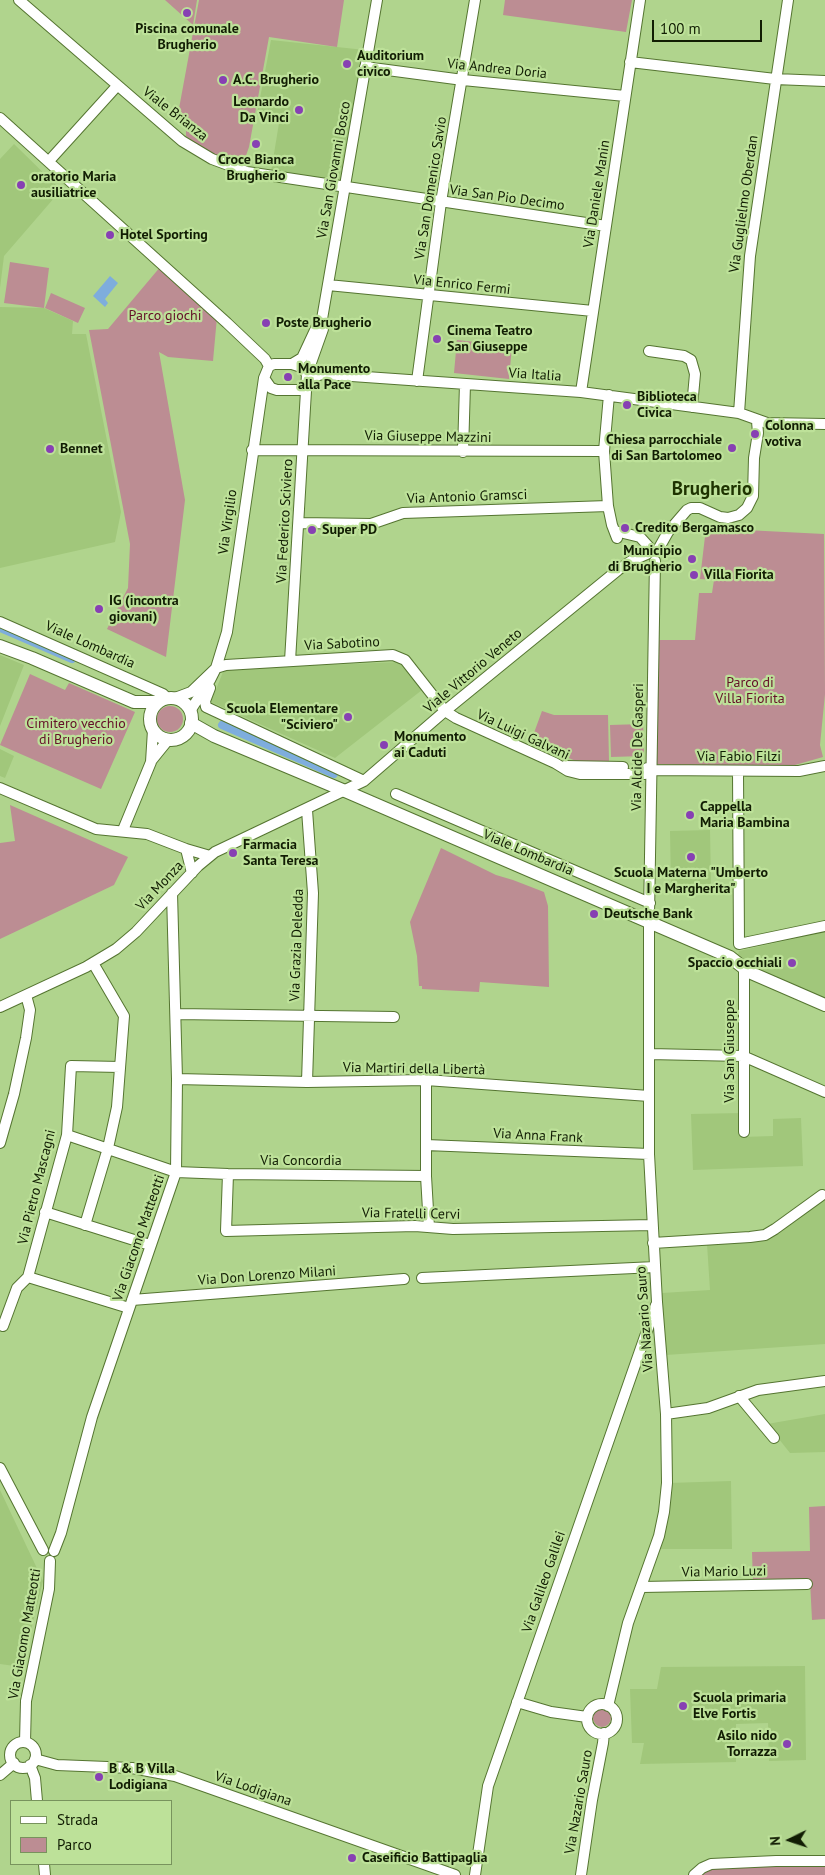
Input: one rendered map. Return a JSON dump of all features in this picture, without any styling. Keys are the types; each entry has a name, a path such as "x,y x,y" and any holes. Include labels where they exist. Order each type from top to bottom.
{"main road":[{"path":"0,641 32,658"},
{"path":"0,646 134,702 146,712 151,725 159,737 168,740 178,738 183,736 190,728 190,717 186,705 166,700 134,702"},
{"path":"151,725 153,707 166,700"},
{"name":"Viale Lombardia","path":"190,717 214,736 730,957 744,969 825,1005"},
{"name":"Viale Lombardia","path":"183,736 195,734 214,736"}],"street":[{"name":"Viale Brianza","path":"19,0 182,141 212,159 247,172 345,188"},
{"name":"Via San Giovanni Bosco","path":"322,319 377,0"},
{"name":"Via San Domenico Savio","path":"417,382 441,202 475,0"},
{"name":"Via Daniele Manin","path":"581,392 640,0"},
{"name":"Via Guglielmo Oberdan","path":"739,413 749,263 788,0"},
{"path":"630,62 775,79 825,81"},
{"name":"Via Andrea Doria","path":"365,68 625,96"},
{"path":"49,161 118,86"},
{"path":"0,118 239,335 265,359 269,366"},
{"name":"Via San Pio Decimo","path":"345,188 606,226"},
{"name":"Via Enrico Fermi","path":"328,285 593,311"},
{"path":"292,364 302,358 322,319"},
{"name":"Via Federico Sciviero","path":"290,661 307,378 320,340 322,319"},
{"path":"649,351 684,356 691,360 695,370 692,407"},
{"path":"292,364 301,367 307,378 300,390 277,390 271,388 264,378 269,366 292,364"},
{"name":"Via Italia","path":"307,378 323,374 581,392 739,413 767,423 825,424"},
{"name":"Via Virgilio","path":"190,717 216,668 226,632 264,378"},
{"path":"463,452 465,384"},
{"path":"610,395 604,451 608,506 612,525 616,534 640,537 653,553 687,510 699,507 720,517 728,518 737,516 747,508 753,496 754,458 758,433 757,421"},
{"name":"Via Giuseppe Mazzini","path":"252,450 604,451"},
{"name":"Via Antonio Gramsci","path":"299,523 371,524 403,513 608,506"},
{"name":"Viale Vittorio Veneto","path":"345,791 364,781 445,710 619,567 653,553"},
{"name":"Via Alcide De Gasperi","path":"649,922 656,572 653,553"},
{"name":"Viale Lombardia","path":"0,622 163,694 166,700"},
{"name":"Via Sabotino","path":"216,668 226,665 393,655 405,660 445,710"},
{"path":"166,700 191,692 216,668"},
{"path":"216,668 205,701 206,707 364,781"},
{"name":"Via Luigi Galvani","path":"445,710 462,721 555,763 568,771 580,774 646,774 652,770"},
{"path":"151,725 151,762"},
{"path":"123,830 151,762 168,740"},
{"name":"Via Fabio Filzi","path":"652,770 800,771 825,766"},
{"path":"738,771 739,944 825,926"},
{"path":"0,788 96,829 123,830 147,834 186,850 210,856"},
{"name":"Via Monza","path":"0,1007 93,963 130,938 210,856 345,791"},
{"name":"Viale Lombardia","path":"396,794 650,903"},
{"name":"Via Grazia Deledda","path":"307,810 313,894 308,1082"},
{"path":"186,850 192,873"},
{"name":"Via Giacomo Matteotti","path":"25,1742 26,1701 49,1589 52,1556 61,1533 92,1417 176,1172 177,1079 172,893"},
{"name":"Via Nazario Sauro","path":"608,1706 625,1635 658,1540 665,1507 667,1471 666,1414 653,1243 649,1154 649,922"},
{"path":"85,1225 108,1148 117,1107 124,1016 93,963"},
{"name":"Via San Giuseppe","path":"744,969 744,1132"},
{"path":"0,1144 14,1094 26,1038 30,1010 26,995"},
{"path":"176,1014 394,1017"},
{"path":"650,1054 743,1056 825,1092"},
{"name":"Via Pietro Mascagni","path":"3,1326 17,1288 28,1276 67,1135 71,1066 120,1068"},
{"name":"Via Martiri della Libertà","path":"177,1079 308,1082 426,1080 650,1096"},
{"path":"426,1080 426,1176 429,1227"},
{"name":"Via Concordia","path":"67,1135 176,1172 426,1176"},
{"name":"Via Anna Frank","path":"426,1146 649,1154"},
{"name":"Via Fratelli Cervi","path":"228,1174 226,1231 415,1226 453,1229 652,1225"},
{"path":"653,1243 765,1235 775,1230 822,1195"},
{"path":"46,1212 150,1245"},
{"path":"422,1278 655,1267"},
{"path":"28,1276 130,1304"},
{"name":"Via Don Lorenzo Milani","path":"130,1304 404,1279"},
{"name":"Via Galileo Galilei","path":"475,1875 488,1786 657,1302"},
{"path":"666,1414 708,1408 763,1389 825,1381"},
{"path":"739,1396 774,1438"},
{"name":"Via Giacomo Matteotti","path":"0,1468 43,1550 49,1548 52,1556"},
{"name":"Via Mario Luzi","path":"642,1587 807,1584"},
{"path":"517,1702 551,1712 587,1717"},
{"path":"602,1704 608,1706 615,1713 616,1721 613,1729 604,1733 597,1733 590,1728 587,1717 594,1706 602,1704"},
{"name":"Via Nazario Sauro","path":"584,1873 604,1733"},
{"path":"33,1762 22,1767 14,1763 10,1756 12,1749 17,1743 25,1742 33,1746 36,1754 33,1762 37,1800"},
{"name":"Via Lodigiana","path":"33,1762 56,1765 132,1768 175,1776 455,1875"},
{"path":"0,1775 14,1763"},
{"path":"694,1875 702,1868 711,1864 785,1860 825,1862"}],"shaded area":[{"path":"271,40 365,50 342,184 271,172 280,117 257,114"},
{"path":"14,144 61,190 4,256 0,288 0,159"},
{"name":"Bennet","path":"0,307 44,308 73,321 72,334 86,334 121,512 115,542 0,568"},
{"path":"0,655 24,665 0,726"},
{"path":"400,662 422,690 335,758 211,702 223,672 230,669"},
{"path":"0,749 14,756 5,778 0,776"},
{"name":"Scuola Materna \"Umberto I e Margherita\"","path":"710,830 711,884 671,884 670,831"},
{"path":"825,932 825,1003 748,970 737,958 739,951"},
{"path":"742,1113 742,1137 773,1136 773,1119 801,1118 803,1166 693,1170 691,1114"},
{"path":"825,1198 825,1344 666,1355 662,1293 710,1290 707,1244 771,1238"},
{"path":"825,1414 825,1452 790,1453 767,1424"},
{"path":"731,1481 732,1549 656,1549 669,1483"},
{"path":"0,1490 43,1581 22,1667 0,1664"},
{"name":"Scuola primaria Elve Fortis","path":"805,1666 806,1760 769,1761 768,1723 736,1724 736,1762 640,1764 644,1743 632,1743 630,1689 657,1689 661,1667"}],"green space":[{"name":"Piscina comunale Brugherio","path":"165,0 197,0 193,25"},
{"name":"A.C. Brugherio","path":"199,0 344,0 337,47 269,37 249,147 243,164 227,160 202,148 186,136 186,122 178,114"},
{"path":"505,0 632,0 626,32 503,15"},
{"path":"10,262 49,268 44,308 4,303"},
{"name":"Parco giochi","path":"161,266 217,317 213,361 168,357 159,352 185,500 166,657 107,629 128,588 130,544 89,330 108,329"},
{"path":"51,293 85,308 78,323 45,308"},
{"path":"457,340 512,346 509,379 454,373"},
{"name":"Parco di Villa Fiorita","path":"706,528 824,534 825,694 820,745 823,757 795,765 734,767 654,764 656,640 695,640 699,593 712,593 714,580 700,579"},
{"name":"Cimitero vecchio di Brugherio","path":"30,674 65,690 69,683 135,712 101,789 0,745"},
{"path":"170,706 179,710 183,719 179,728 170,732 161,728 157,719 161,710"},
{"path":"542,711 554,715 608,715 609,761 580,763 531,741"},
{"path":"643,724 644,756 611,757 610,725"},
{"path":"10,805 128,857 114,885 0,939 0,843 15,841"},
{"path":"441,848 496,875 544,892 548,906 549,987 480,982 479,992 422,989 422,986 419,986 417,956 410,922"},
{"path":"825,1506 825,1619 812,1620 810,1581 753,1582 752,1552 810,1551 809,1507"},
{"path":"602,1709 608,1712 611,1718 608,1724 602,1727 596,1724 593,1718 596,1712"},
{"path":"825,1865 825,1875 701,1875 714,1868 725,1867"}],"water":[{"path":"110,276 118,283 105,299 108,303 105,307 93,296"}],"waterway":[{"path":"0,628 72,659"},
{"path":"222,725 334,774"}],"place":[{"name":"Piscina comunale Brugherio","path":"187,13"},
{"name":"Auditorium civico","path":"347,64"},
{"name":"A.C. Brugherio","path":"223,80"},
{"name":"Leonardo Da Vinci","path":"299,110"},
{"name":"Croce Bianca Brugherio","path":"256,144"},
{"name":"oratorio Maria ausiliatrice","path":"21,185"},
{"name":"Hotel Sporting","path":"110,235"},
{"name":"Poste Brugherio","path":"266,323"},
{"name":"Cinema Teatro San Giuseppe","path":"437,339"},
{"name":"Monumento alla Pace","path":"288,377"},
{"name":"Biblioteca Civica","path":"627,405"},
{"name":"Colonna votiva","path":"755,434"},
{"name":"Chiesa parrocchiale di San Bartolomeo","path":"732,448"},
{"name":"Bennet","path":"50,449"},
{"name":"Credito Bergamasco","path":"625,528"},
{"name":"Super PD","path":"312,530"},
{"name":"Municipio di Brugherio","path":"692,559"},
{"name":"Villa Fiorita","path":"694,575"},
{"name":"IG (incontra giovani)","path":"99,609"},
{"name":"Scuola Elementare \"Sciviero\"","path":"348,717"},
{"name":"Monumento ai Caduti","path":"384,745"},
{"name":"Cappella Maria Bambina","path":"690,815"},
{"name":"Farmacia Santa Teresa","path":"233,853"},
{"name":"Scuola Materna \"Umberto I e Margherita\"","path":"691,857"},
{"name":"Deutsche Bank","path":"594,914"},
{"name":"Spaccio occhiali","path":"792,963"},
{"name":"Scuola primaria Elve Fortis","path":"683,1706"},
{"name":"Asilo nido Torrazza","path":"787,1744"},
{"name":"B & B Villa Lodigiana","path":"99,1777"},
{"name":"Caseificio Battipaglia","path":"352,1858"}],"district":[{"name":"Brugherio","path":"712,490"}]}
